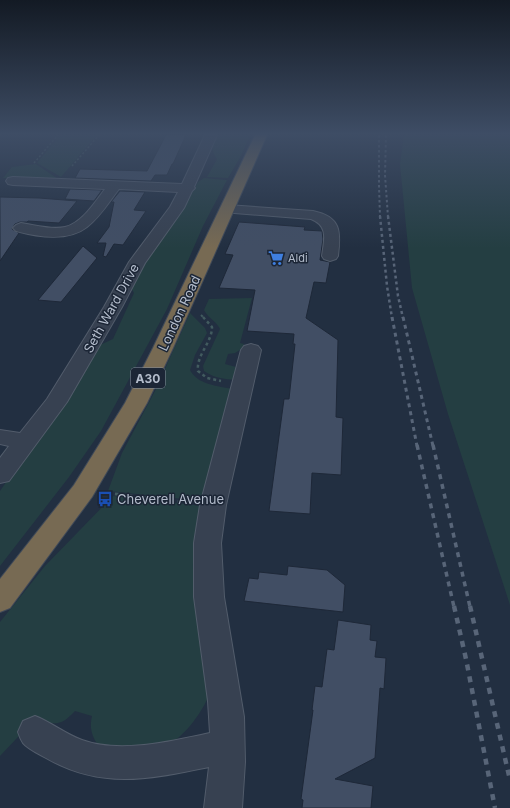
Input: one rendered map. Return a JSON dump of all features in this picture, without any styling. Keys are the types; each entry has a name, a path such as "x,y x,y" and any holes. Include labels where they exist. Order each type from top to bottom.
{"highway":[{"name":"London Road","path":"0,600 83,491 136,402 163,348 244,173"}],"street":[{"name":"Seth Ward Drive","path":"0,475 56,402 113,307 129,275 178,208 195,173"},
{"path":"13,181 188,188"},
{"path":"21,228 63,232 74,229 84,223 115,185"},
{"path":"227,209 319,216 331,226 333,232 330,256"},
{"path":"223,808 228,772 226,716 207,582 208,529 251,350"},
{"path":"0,437 26,442"},
{"path":"35,732 66,751 88,759 114,764 140,762 227,747"}],"path":[{"path":"58,182 66,173"},
{"path":"199,313 212,327 212,333 198,363 198,371 207,378 243,384"},
{"path":"83,491 213,505"}],"green space":[{"path":"7,173 49,173 58,180 3,178"},
{"path":"54,173 65,173 61,177"},
{"path":"209,173 231,173 228,178 207,177"},
{"path":"401,173 510,173 510,605 448,414 412,288"},
{"path":"204,178 227,180 203,226 167,309 101,431 69,477 0,566 0,491 100,345 113,339 134,293 130,286 145,261 186,203 198,182"},
{"path":"252,298 240,343 244,344 243,348 235,353 228,354 225,364 236,367 238,370 236,380 219,378 204,371 203,366 220,329 204,310 209,299"},
{"path":"190,313 205,328 207,333 195,355 190,370 203,382 233,389 203,501 108,491 122,453 155,391"},
{"path":"113,496 202,506 194,545 193,581 210,693 197,717 184,733 161,748 101,748 95,741 92,733 92,716 75,711 66,720 57,723 36,718 0,756 0,622 45,566"}],"building":[{"path":"78,173 168,173 167,175 155,175 151,181 75,178"},
{"path":"70,189 102,190 94,201 65,199"},
{"path":"120,191 145,192 134,210 146,211 123,245 114,244 106,257 103,256 106,243 97,243 109,227 114,202 111,202"},
{"path":"0,197 77,201 59,223 28,221 15,224 12,229 19,233 0,261"},
{"path":"239,222 305,227 304,230 322,231 323,239 320,260 330,262 326,283 314,282 306,318 338,340 336,417 343,418 341,475 312,473 310,514 269,511 284,399 289,399 295,344 293,344 294,334 247,331 255,290 219,288 233,255 225,254"},
{"path":"83,246 97,258 61,302 38,300"},
{"path":"288,566 327,570 345,585 343,612 244,601 249,578 258,579 259,572 287,575"},
{"path":"338,620 371,625 370,640 377,641 375,657 386,658 384,689 380,688 375,758 335,779 373,786 371,808 302,808 303,800 301,799 315,686 322,687 327,649 334,650"}],"railway":[{"path":"379,173 380,217"},
{"path":"385,173 388,217"},
{"path":"380,216 387,286 392,318"},
{"path":"388,216 398,296 403,318"},
{"path":"392,317 417,446"},
{"path":"403,317 433,446"},
{"path":"417,445 454,607"},
{"path":"433,445 470,607"},
{"path":"454,606 466,659 495,808"},
{"path":"470,606 510,780"}],"place":[{"name":"Aldi","path":"276,258"},
{"name":"Cheverell Avenue","path":"105,499"}]}
